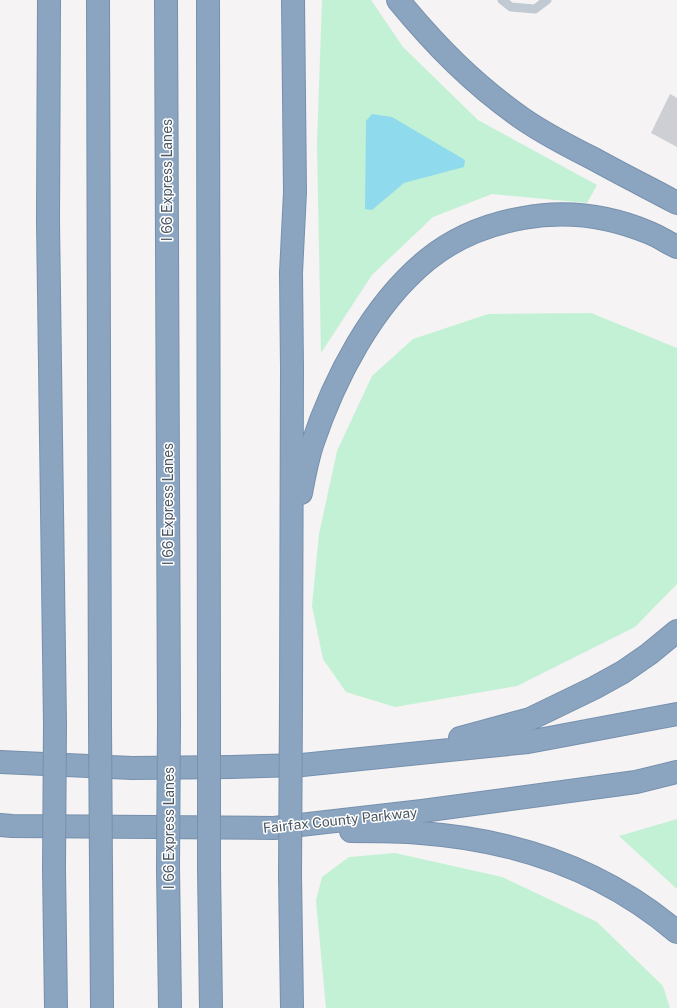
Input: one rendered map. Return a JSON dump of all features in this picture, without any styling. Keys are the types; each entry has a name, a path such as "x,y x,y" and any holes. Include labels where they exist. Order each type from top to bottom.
{"highway":[{"path":"49,0 48,221 55,724 54,869 56,1008"},
{"path":"98,0 102,1008"},
{"name":"I 66 Express Lanes","path":"166,0 169,722 168,868 170,1008"},
{"path":"208,0 211,1008"},
{"path":"292,1008 290,875 292,531 291,274 295,192 293,0"},
{"path":"398,0 427,35 455,64 485,91 524,119 560,142 677,202"},
{"path":"292,531 311,447 329,398 358,344 385,303 414,271 428,259 470,234 489,226 505,221 539,215 556,214 613,220 652,234 677,247"},
{"path":"342,761 462,737 530,719 623,672 649,654 677,631"},
{"path":"0,762 140,768 231,767 302,764 528,742 677,714"},
{"name":"Fairfax County Parkway","path":"0,825 274,828 422,811 636,782 677,772"},
{"path":"274,828 421,833 482,840 534,853 573,867 605,882 632,897 677,932"},
{"path":"291,971 295,1008"}],"lane":[{"path":"502,0 511,7 535,9 547,0"}],"green space":[{"path":"322,0 371,0 403,47 478,120 597,185 587,203 492,194 433,217 372,275 321,353 317,144"},
{"path":"591,313 677,348 677,584 635,627 517,686 395,707 346,692 323,659 312,606 319,534 337,451 372,376 413,339 488,314"},
{"path":"677,819 677,889 619,836"},
{"path":"395,853 502,877 597,922 663,986 670,1008 326,1008 316,901 322,877 349,857"}],"water":[{"path":"372,114 392,117 465,160 464,167 404,183 372,210 365,209 366,121"}],"building":[{"path":"670,94 677,98 677,147 651,133"}]}
